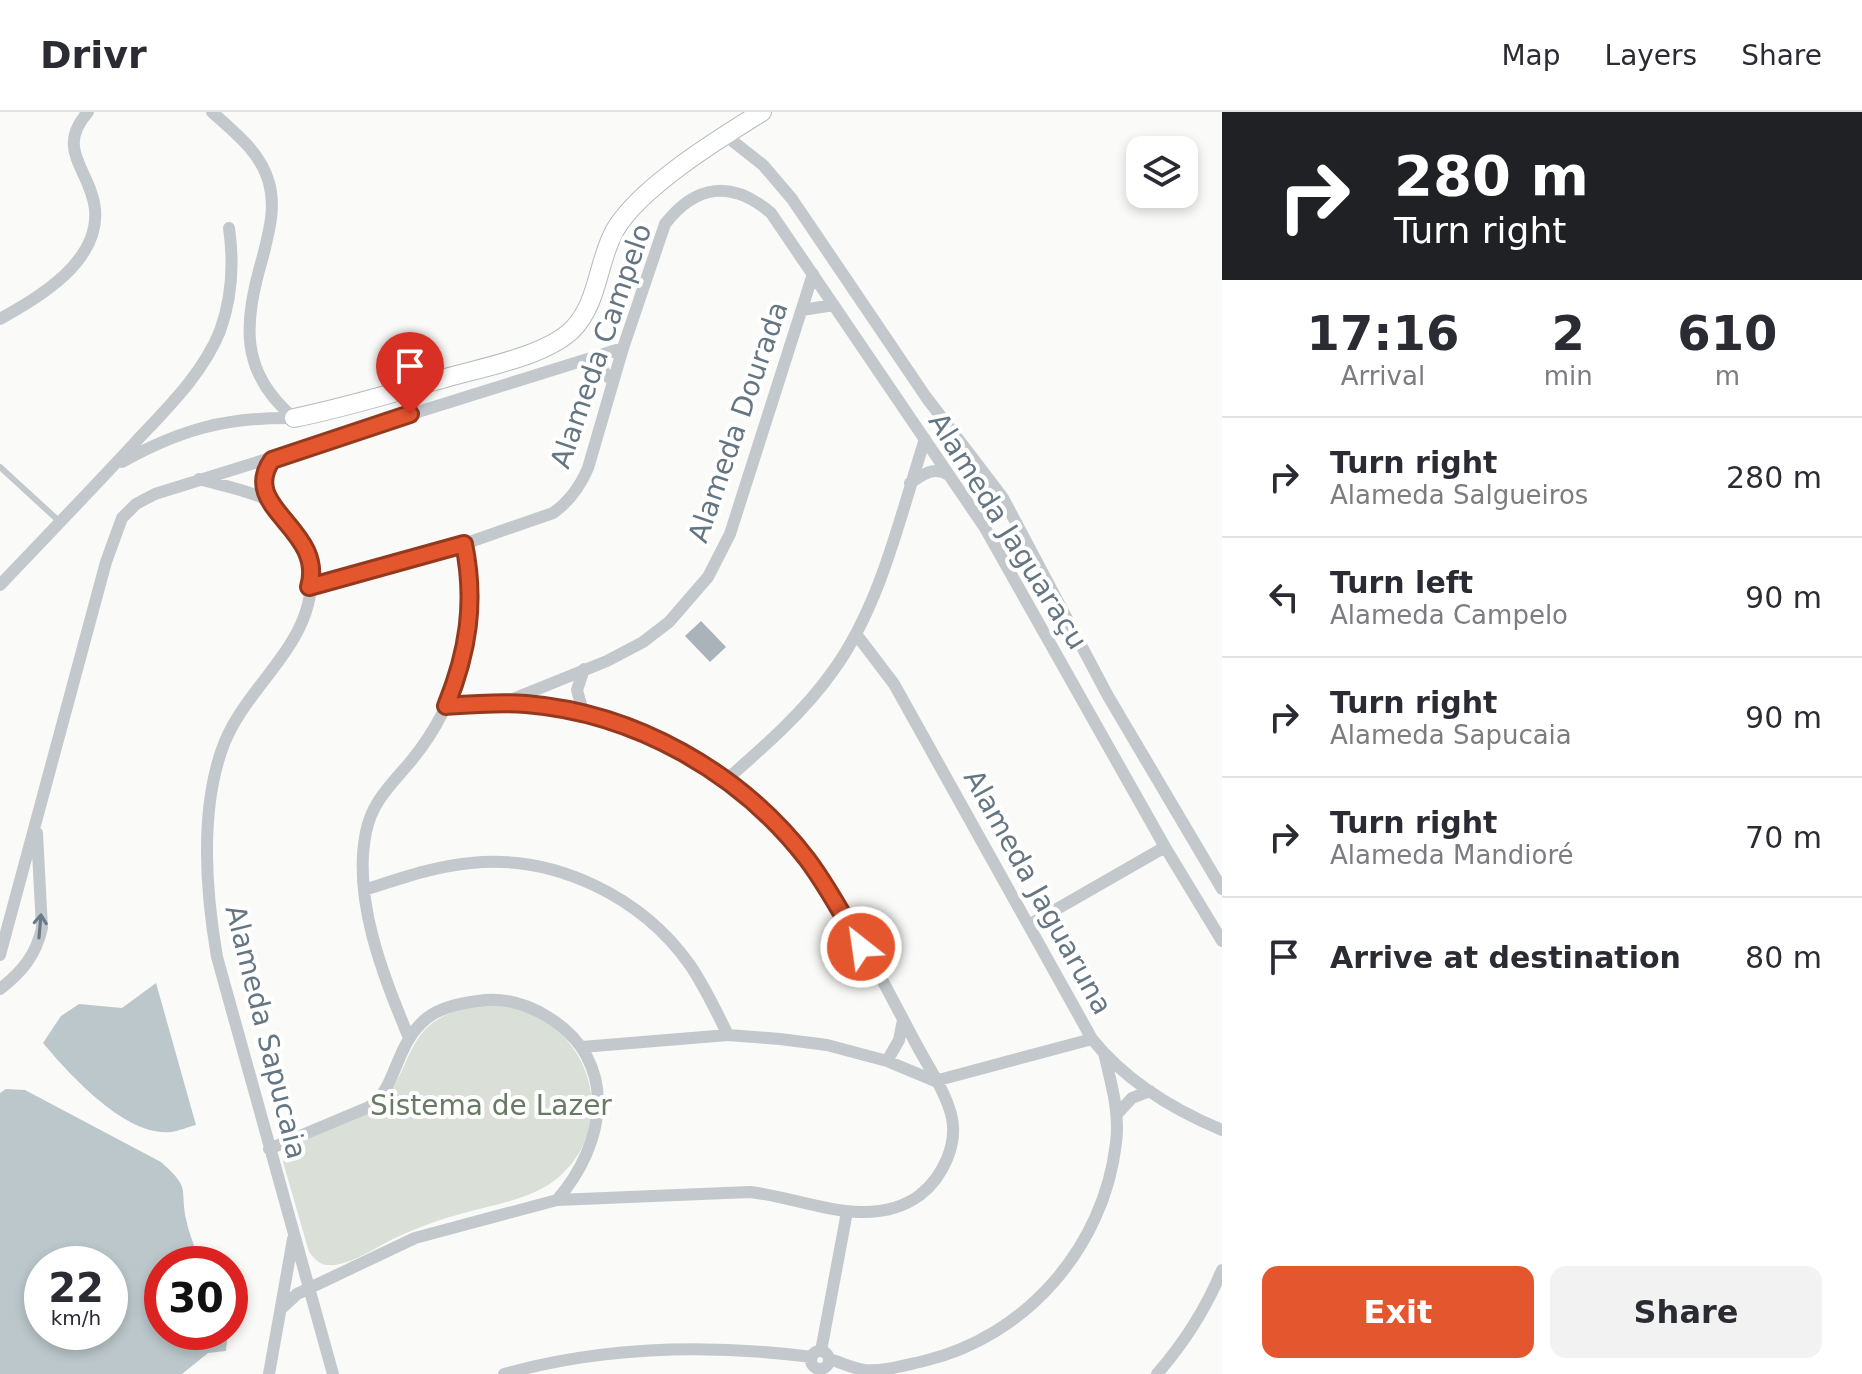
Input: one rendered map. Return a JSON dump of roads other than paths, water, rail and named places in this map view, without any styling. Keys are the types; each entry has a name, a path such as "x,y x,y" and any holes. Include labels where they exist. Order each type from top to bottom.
{"street":[{"path":"0,319 49,290 84,250 90,238 95,207 73,146 75,133 88,112"},
{"path":"212,112 240,137 269,180 273,207 256,281 250,349 261,383 274,402 294,418"},
{"path":"110,469 181,433 226,421 294,418 329,411 519,356 559,341 589,308 608,244 617,227 641,199 725,135 762,112"},
{"path":"725,135 763,165 792,199 926,397 1003,498 1108,696 1222,889"},
{"name":"Alameda Jaguaraçu","path":"710,191 729,191 759,203 771,213 813,274 949,475 1016,581 1165,847 1222,941"},
{"name":"Alameda Campelo","path":"309,587 464,544 553,513 565,505 583,481 665,224 678,207 694,196 710,191"},
{"path":"0,585 166,409 201,364 219,333 231,282 229,228"},
{"name":"Alameda Dourada","path":"501,703 643,642 669,622 690,600 721,555 813,274"},
{"path":"802,310 834,305"},
{"path":"0,955 106,562 122,518 136,504 199,479 272,460 623,348"},
{"path":"589,360 613,382"},
{"path":"166,409 181,433"},
{"path":"726,780 809,702 835,670 874,596 925,439"},
{"path":"266,499 263,480 272,460"},
{"path":"910,483 928,471 940,470 949,475"},
{"name":"Alameda Sapucaia","path":"199,479 266,499 294,528 313,572 308,608 289,646 234,720 222,750 214,777 207,865 209,910 217,957 333,1374"},
{"path":"409,1038 391,995 369,918 363,854 370,817 386,788 428,739 462,668 468,634 471,576 464,544"},
{"name":"Alameda Jaguaruna","path":"856,634 894,684 1092,1039 1104,1053 1171,1106 1222,1130"},
{"path":"583,712 577,690 584,669"},
{"path":"283,1307 297,1294 415,1238 557,1200 750,1192 777,1195 847,1212 871,1213 919,1196 935,1181 947,1160 953,1130 951,1113 935,1081 834,898 780,828 726,780 661,741 583,712 501,703 446,706"},
{"path":"3,983 32,958 42,928 37,822"},
{"path":"1029,925 1165,847"},
{"path":"364,890 473,862 509,862 576,877 610,893 637,911 667,938 704,987 728,1035"},
{"path":"20,883 39,885"},
{"path":"269,1149 377,1101 409,1038 427,1018 440,1011 486,999 511,1001 555,1021 582,1047 593,1069 597,1090 595,1131 576,1178 557,1200"},
{"path":"887,1061 899,1040 903,1020"},
{"path":"582,1047 728,1035 827,1045 887,1061 935,1081 1092,1039"},
{"path":"504,1374 557,1361 715,1348 821,1355 865,1370 942,1357 979,1341 1010,1323 1038,1300 1082,1245 1099,1209 1111,1170 1117,1114 1104,1053"},
{"path":"1117,1114 1132,1098 1150,1091"},
{"path":"819,1371 827,1366 821,1355 847,1212"},
{"path":"269,1374 294,1232"},
{"path":"1157,1374 1190,1332 1222,1270"}],"lane":[{"path":"0,467 60,522"}],"park label":[{"name":"Sistema de Lazer","path":"491,1105"}]}
